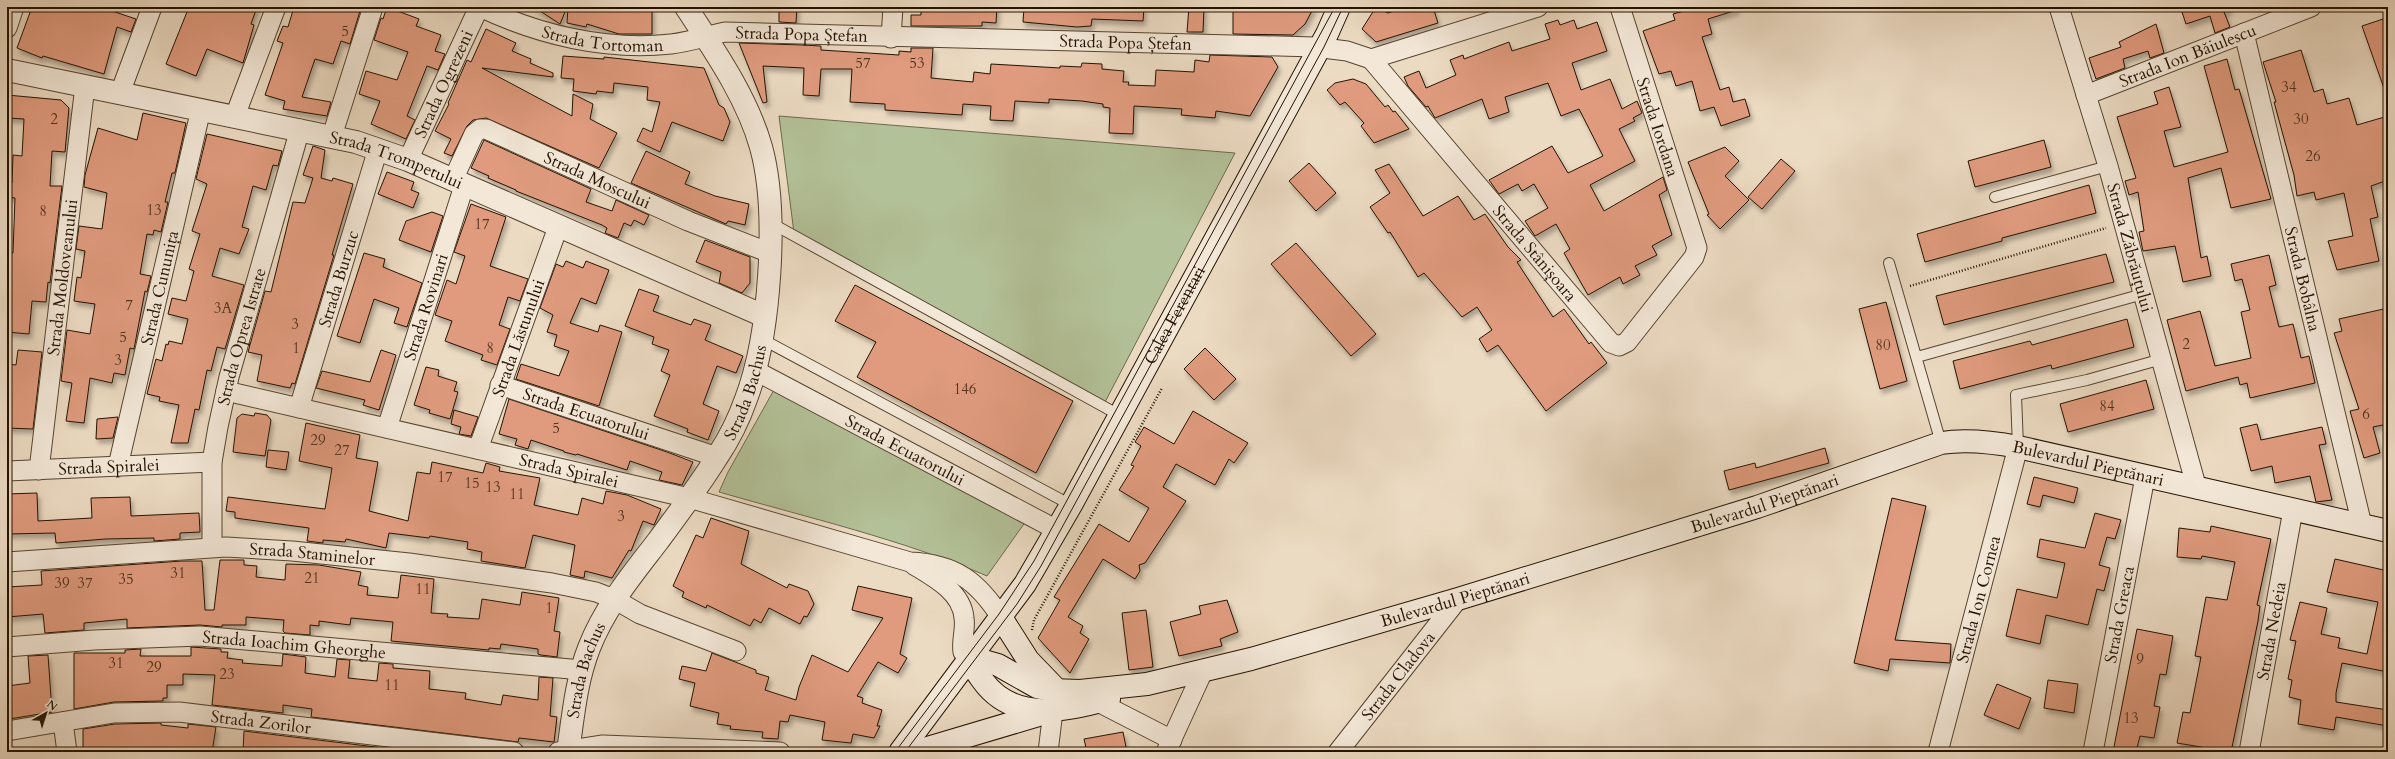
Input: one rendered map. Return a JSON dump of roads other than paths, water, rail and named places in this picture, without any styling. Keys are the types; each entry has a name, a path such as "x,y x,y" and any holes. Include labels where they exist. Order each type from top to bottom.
{"main road":[{"name":"Strada Bachus","path":"565,751 582,670 589,648 614,599 689,498 717,457 747,398 764,316 772,223 769,187 761,147 750,117 737,92 705,36 686,7"},
{"name":"Calea Ferentari","path":"900,752 1002,619 1022,589 1057,530 1320,47 1339,7"},
{"name":"Strada Trompetului","path":"7,70 300,129 378,149 408,160 558,228 764,316"},
{"name":"Bulevardul Pieptănari","path":"1147,684 1132,692 1098,702 1053,711 1023,709 1000,699 986,684 970,660 977,659 998,665 1042,688 1058,690 1087,690 1147,684 1203,671 1347,632 1764,505 1941,443 1972,440 2018,446 2197,489 2388,531"},
{"path":"1002,619 1028,660 1045,679 1058,690"},
{"path":"914,752 1053,711"}],"street":[{"path":"7,28 14,7"},
{"path":"120,93 152,7"},
{"path":"236,116 276,7"},
{"path":"332,136 374,7"},
{"name":"Strada Tortoman","path":"479,7 537,30 608,43 655,46 688,41 705,36"},
{"name":"Strada Ogrezeni","path":"408,160 479,7"},
{"path":"890,38 893,7"},
{"path":"1371,59 1538,7"},
{"name":"Strada Iordana","path":"1620,7 1697,248"},
{"name":"Strada Zăbrăuțului","path":"2059,7 2108,166 2197,489"},
{"name":"Strada Ion Băiulescu","path":"2086,95 2311,7"},
{"name":"Strada Popa Ștefan","path":"705,36 725,32 890,38 1320,47 1347,51 1371,59"},
{"name":"Strada Bobâlna","path":"2244,33 2362,525"},
{"name":"Strada Stânișoara","path":"1371,59 1611,343 1619,346 1627,342 1694,257 1697,248"},
{"name":"Strada Moldoveanului","path":"39,470 85,86"},
{"name":"Strada Cununița","path":"118,466 201,109"},
{"name":"Strada Moscului","path":"458,183 474,134 480,128 486,129 688,221 770,253"},
{"name":"Strada Oprea Istrate","path":"212,547 212,462 226,391 300,129"},
{"name":"Strada Burzuc","path":"300,408 378,149"},
{"name":"Strada Rovinari","path":"387,428 458,183"},
{"name":"Strada Lăstunului","path":"478,449 558,228"},
{"name":"Strada Ecuatorului","path":"754,370 1057,530"},
{"name":"Strada Ecuatorului","path":"500,385 717,457"},
{"name":"Strada Spiralei","path":"226,391 689,498 910,562 928,563 947,568 970,580 988,599 1002,619"},
{"name":"Strada Ion Cornea","path":"1938,752 2018,446"},
{"name":"Strada Spiralei","path":"7,471 212,462"},
{"name":"Strada Greaca","path":"2093,752 2145,477"},
{"name":"Strada Nedeia","path":"2249,752 2293,510"},
{"name":"Strada Staminelor","path":"7,562 212,547 292,551 409,562 552,583 596,592 614,599 640,614 736,651"},
{"name":"Strada Spiralei","path":"910,562 941,582 958,600 964,618 963,652 970,660"},
{"name":"Strada Cladova","path":"1338,752 1458,599"},
{"name":"Strada Ioachim Gheorghe","path":"7,647 101,639 200,636 582,670"},
{"path":"1098,702 1169,746 1203,671"},
{"path":"1048,752 1053,711"},
{"name":"Strada Zorilor","path":"7,732 114,713 179,712 514,752"},
{"path":"63,722 67,752"},
{"path":"565,751 603,745 780,752"}],"lane":[{"path":"1995,197 2108,166"},
{"path":"772,223 1119,415"},
{"path":"1890,263 1941,443"},
{"path":"1917,357 2144,294"},
{"path":"760,338 1071,505"},
{"path":"2018,446 2016,395 2087,380 2162,359"}],"tram line":[{"path":"895,752 999,614 1034,561 1335,7"},
{"path":"905,752 1017,604 1041,566 1324,47 1343,7"}]}
